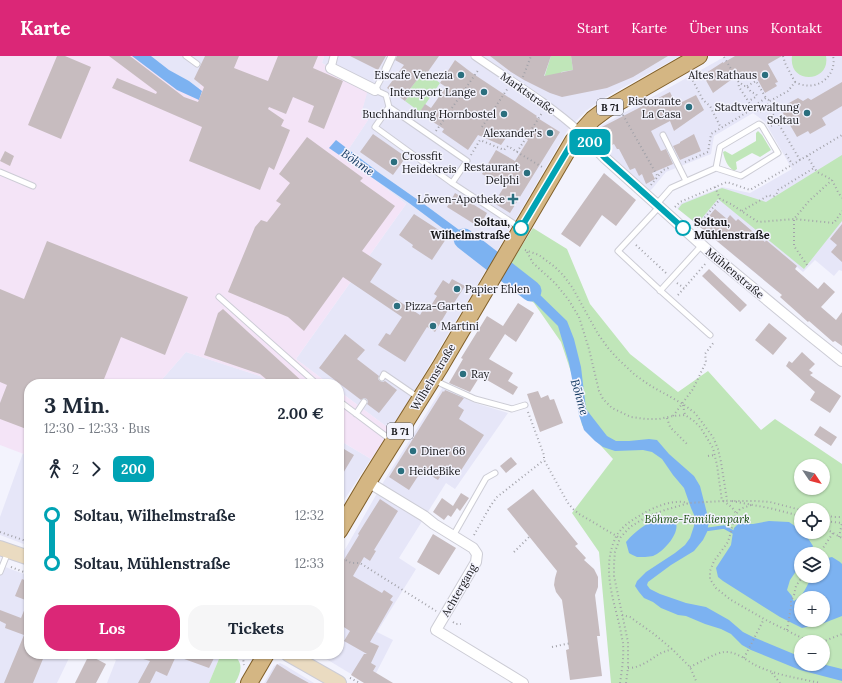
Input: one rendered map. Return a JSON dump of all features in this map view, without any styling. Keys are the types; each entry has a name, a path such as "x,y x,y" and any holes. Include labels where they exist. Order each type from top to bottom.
{"main road":[{"name":"B 71","path":"521,228 573,141 593,119 618,102 699,56"},
{"name":"Wilhelmstraße","path":"344,523 420,399 521,228"},
{"path":"4,549 24,556"},
{"path":"249,683 263,659"},
{"path":"297,659 339,683"}],"street":[{"path":"334,56 331,68 375,90"},
{"path":"386,69 392,56"},
{"name":"Marktstraße","path":"475,56 547,105 580,132"},
{"name":"Mühlenstraße","path":"580,132 605,158 702,245 842,361"},
{"name":"Achtergang","path":"368,482 473,548 477,554 476,562 436,630 523,683"}],"lane":[{"path":"186,56 197,64"},
{"path":"386,69 375,90 386,95 389,107 467,161 452,182"},
{"path":"389,107 375,127 452,182 521,228"},
{"path":"710,335 618,251 658,206 671,188 716,168 741,176 778,153 762,126 759,124 720,147 716,168"},
{"path":"663,135 686,182"},
{"path":"0,172 33,186"},
{"path":"660,290 702,245"},
{"path":"219,297 311,379"},
{"path":"382,378 384,374 420,399"},
{"path":"432,379 475,399 512,409 525,405"},
{"path":"356,414 364,402"},
{"path":"344,406 393,442"},
{"path":"453,536 486,478 495,472"},
{"path":"0,572 3,564 4,549"}],"path":[{"path":"520,86 531,56"},
{"path":"783,56 794,82 812,86 821,83 828,77 833,69 833,56"},
{"path":"724,58 738,81 744,86 747,86 758,96 749,102"},
{"path":"432,137 484,62"},
{"path":"691,77 703,100 710,106 721,128"},
{"path":"482,127 512,81"},
{"path":"738,81 739,87 752,107 760,112"},
{"path":"747,86 756,81 766,98 770,101"},
{"path":"758,115 768,106 770,101 788,90 794,82"},
{"path":"649,189 663,170 708,152 711,134 749,112 752,107 766,98"},
{"path":"618,102 623,115 658,177"},
{"path":"517,152 547,105"},
{"path":"768,106 800,160"},
{"path":"772,126 778,122"},
{"path":"673,209 680,202 727,182 750,190 842,135"},
{"path":"467,161 480,140 504,150 508,146 553,174"},
{"path":"806,156 817,172 832,180 842,198"},
{"path":"742,211 769,195 775,196 778,190 814,168"},
{"path":"807,264 794,246 794,219 809,200 832,180"},
{"path":"715,187 720,199 732,204 758,222 794,219 834,223 842,211"},
{"path":"696,228 720,199"},
{"path":"629,239 672,278"},
{"path":"727,500 718,449 713,437 695,413 635,375 618,359 598,334 572,287 563,275 539,255 527,252 533,263 560,288 579,317 589,349 599,391 603,399 612,408 631,417 660,419 685,415 694,421 700,427 713,448 722,500 734,509 736,514"},
{"path":"683,404 685,415"},
{"path":"673,416 683,404"},
{"path":"525,405 544,455 544,460 572,510 620,538"},
{"path":"667,418 670,428 688,445"},
{"path":"708,456 715,455"},
{"path":"473,537 497,497 544,460"},
{"path":"626,683 628,668 628,642 614,576 614,563 615,552 620,538 630,526 648,516 689,503 722,500 755,501 770,502 794,508"},
{"path":"727,500 794,514"},
{"path":"620,683 622,643 608,576 611,549 620,530 631,521 648,511 674,502 682,501 689,503"},
{"path":"751,505 740,509 736,514 728,542 714,561 710,571 710,579 716,588 731,600 764,619 796,635"},
{"path":"830,516 842,517"},
{"path":"830,522 842,523 841,537 830,532"},
{"path":"0,532 24,540"},
{"path":"824,547 833,534"},
{"path":"514,552 531,535"},
{"path":"344,559 351,563 360,563 444,616"},
{"path":"3,564 24,572"},
{"path":"787,630 791,601 798,583"},
{"path":"622,615 630,617 672,649 690,667 697,683"},
{"path":"744,658 764,619"},
{"path":"830,639 842,634"},
{"path":"552,647 571,643"},
{"path":"628,668 634,668 661,653 672,649"},
{"path":"690,667 724,652 733,653 771,672 820,683"},
{"path":"771,672 780,683"}],"shaded area":[{"path":"0,56 141,56 196,95 214,56 324,56 322,63 368,90 361,114 368,120 344,156 406,204 296,359 322,379 263,379 260,376 186,352 162,379 24,379 24,454 0,445"},
{"path":"141,56 214,56 196,95"},
{"path":"324,56 680,56 606,97 587,110 569,128 391,430 344,395 344,379 322,379 296,359 406,204 344,156 368,120 361,114 367,90 322,63"},
{"path":"726,56 842,56 842,271 839,270 834,276 815,260 803,272 797,267 777,291 677,208 681,203 722,187 750,193 792,169 765,122 753,113 714,136 711,154 666,172 648,192 597,145 591,134 602,125"},
{"path":"186,352 260,376 263,379 162,379"},
{"path":"443,387 475,403 508,413 455,489 446,483 399,558 416,569 377,632 393,640 371,683 366,683 326,659 344,659 344,551 384,481"},
{"path":"344,395 391,430 371,459 344,443"},
{"path":"344,443 371,459 344,500"},
{"path":"23,453 24,544 0,535 0,517"},
{"path":"0,565 24,574 24,659 69,659 57,683 0,683"},
{"path":"114,659 219,659 209,683 107,683 116,660"},
{"path":"280,663 314,683 264,683 274,666"}],"green space":[{"path":"551,56 571,56 573,70 561,72 561,89 543,81"},
{"path":"792,56 826,56 826,65 816,76 802,76 796,72 793,65"},
{"path":"417,66 440,83 420,112 405,101 413,92 410,89 416,81"},
{"path":"758,131 771,150 760,157 752,153 736,162 737,169 734,171 727,163 723,152 725,151 732,155 756,141 756,133"},
{"path":"842,155 842,221 804,269 718,199 697,224 678,209 682,204 722,188 766,202"},
{"name":"Böhme-Familienpark","path":"533,228 567,249 590,304 630,354 678,392 708,371 761,430 775,419 842,464 842,683 611,683 599,552 572,513 613,459 582,425 575,384 561,342 534,303 501,279"},
{"path":"219,659 237,659 240,662 240,672 235,683 209,683"}],"water":[{"path":"132,56 151,56 169,70 189,81 202,91 199,100 177,90"},
{"path":"336,140 489,252 485,260 409,203 329,148"},
{"path":"511,270 537,292 567,321 574,339 581,367 586,409 607,436 616,441 657,440 669,454 694,476 700,486 709,521 707,532 703,540 694,551 671,565 648,582 647,585 650,589 686,603 706,607 729,620 743,632 794,654 794,668 751,650 742,645 731,634 721,629 661,608 644,598 639,592 635,586 637,581 646,572 685,545 690,538 695,517 684,488 662,459 652,452 643,450 615,451 603,447 584,430 579,415 569,363 558,326 533,301 504,281"},
{"path":"659,517 669,518 675,521 677,526 675,533 666,547 653,556 637,557 629,553 626,542 633,534"},
{"path":"769,521 789,522 794,525 794,539 808,539 813,546 794,547 794,574 790,580 787,590 794,601 794,624 780,617 718,577 716,568 731,545 734,528 738,524 753,524"},
{"path":"830,557 832,557 842,564 842,616 830,621 830,591 804,591 809,583 830,583"},
{"path":"830,666 842,669 842,681 804,671 830,671"}],"building":[{"path":"57,56 65,56 91,67 61,139 28,125"},
{"path":"109,56 130,56 184,97 198,102 204,87 194,79 205,56 239,56 234,68 268,81 278,56 318,56 313,68 343,81 324,129 308,122 314,106 293,97 286,114 269,107 268,109 284,120 281,126 290,130 274,170 269,167 260,190 189,161 202,127 112,88 117,78 156,94 157,92"},
{"path":"350,56 386,56 378,70"},
{"path":"397,56 439,56 427,73 424,71 410,89 413,91 405,101 387,88 404,65 395,60"},
{"path":"490,56 551,56 544,76 573,70 571,56 668,56 633,77 607,88 562,97 550,93 524,80"},
{"path":"735,56 782,56 768,64 778,82 775,83 777,86 765,93 754,73 742,79 739,74 713,93 703,75"},
{"path":"455,60 537,116 536,117 560,132 510,213 494,203 504,187 482,174 496,150 515,161 528,140 512,129 501,145 478,135 468,150 442,132 444,129 419,113 425,104 431,108 446,87 440,83"},
{"name":"Stadtverwaltung Soltau","path":"842,82 842,106 822,118 826,125 810,134 808,131 797,137 780,108 798,98 803,101 808,98 811,100"},
{"path":"670,92 676,105 696,95 704,110 674,131 670,121 651,131 661,151 666,149 673,164 652,173 655,179 646,184 642,174 639,176 635,168 630,170 619,149 617,149 614,144 608,147 598,129"},
{"path":"373,134 406,157 393,175 360,152"},
{"path":"694,134 701,151 680,160 673,146"},
{"path":"307,137 363,178 360,181 395,206 362,251 382,264 370,282 420,315 423,310 427,312 437,296 434,294 443,280 449,284 452,279 465,286 452,306 451,305 435,332 427,327 405,362 378,345 386,333 390,335 402,317 343,277 304,331 288,317 228,292 255,227 261,220 267,222 281,204 276,201 290,183 279,174"},
{"path":"5,151 14,156 10,166 0,161"},
{"path":"604,173 636,200 616,226 602,215 580,247 561,234"},
{"path":"455,193 487,213 479,227 447,207"},
{"path":"715,209 727,219 730,215 736,221 738,219 765,242 766,240 797,266 795,269 818,289 824,282 835,292 821,307 836,320 842,312 842,346 835,341 833,342 809,321 808,322 780,297 782,295 700,227"},
{"path":"414,214 448,236 432,260 412,247 413,245 399,235"},
{"path":"842,224 842,262 831,252 837,245 830,239"},
{"path":"47,241 188,297 165,355 121,337 104,379 24,379 24,428 0,419 0,403 7,385 0,382 0,289 24,299"},
{"path":"709,269 747,305 740,312 702,276"},
{"path":"518,303 534,313 516,342 505,334 489,359 513,373 508,381 518,387 513,395 480,376 470,392 449,383 463,359 461,358 487,316 503,326"},
{"path":"223,309 300,379 266,379 260,374 204,355 218,313"},
{"path":"769,323 787,338 773,355 755,340"},
{"path":"345,334 365,350 357,359 379,376 378,379 380,381 385,381 397,390 379,413 367,404 367,399 364,398 361,400 344,387 344,379 333,379 319,368"},
{"path":"802,352 815,364 809,370 813,373 810,375 841,396 830,413 810,400 815,392 786,366 789,361 792,363"},
{"path":"445,390 464,398 458,406 464,410 459,419 484,435 458,475 446,468 438,480 422,470 409,490 389,477"},
{"path":"538,391 541,398 548,395 550,400 554,399 563,423 540,432 527,394"},
{"path":"820,426 837,437 831,446 814,435"},
{"path":"344,449 354,455 344,472"},
{"path":"511,457 517,464 506,473 500,466"},
{"path":"533,489 578,544 575,546 586,558 584,560 594,569 598,577 598,587 595,595 600,636 597,636 602,676 570,680 566,650 569,649 562,600 556,592 554,585 557,571 507,509"},
{"path":"461,493 469,498 460,511 457,508 451,517 448,515 444,520 433,512 442,498 453,506"},
{"path":"380,499 398,511 374,550 376,551 370,561 364,557 353,576 382,593 384,590 393,596 390,600 393,602 370,642 379,646 371,663 376,666 373,671 393,683 364,683 351,675 364,654 367,654 344,641 350,631 344,627 344,560 359,535 358,534"},
{"path":"433,534 456,548 439,575 417,562"},
{"path":"22,579 24,580 24,599 15,596"},
{"path":"0,610 21,618 24,611 24,635 5,628 6,624 0,621"},
{"path":"24,635 24,659 43,659 33,683 4,683"},
{"path":"87,659 97,659 106,664 96,683 75,683"},
{"path":"143,659 175,659 167,676 156,671 150,683 138,683 150,661"},
{"path":"184,659 214,659 209,668"},
{"path":"277,664 291,673 309,683 266,683"}],"waterway":[{"name":"Böhme","path":"464,239 531,291"},
{"path":"703,530 724,527 733,532"}],"bus line":[{"name":"200","path":"521,228 573,141 580,132 605,158 683,228"}],"place":[{"name":"Eiscafe Venezia","path":"461,75"},
{"name":"Altes Rathaus","path":"765,75"},
{"name":"Intersport Lange","path":"484,92"},
{"name":"Ristorante La Casa","path":"689,107"},
{"name":"Stadtverwaltung Soltau","path":"807,113"},
{"name":"Buchhandlung Hornbostel","path":"504,114"},
{"name":"Alexander's","path":"550,133"},
{"name":"Crossfit Heidekreis","path":"394,162"},
{"name":"Restaurant Delphi","path":"527,173"},
{"name":"Löwen-Apotheke","path":"513,199"},
{"name":"Soltau, Wilhelmstraße","path":"521,228"},
{"name":"Soltau, Mühlenstraße","path":"683,228"},
{"name":"Papier Ehlen","path":"457,289"},
{"name":"Pizza-Garten","path":"397,306"},
{"name":"Martini","path":"433,326"},
{"name":"Ray","path":"463,374"},
{"name":"Diner 66","path":"413,451"},
{"name":"HeideBike","path":"401,471"}]}
